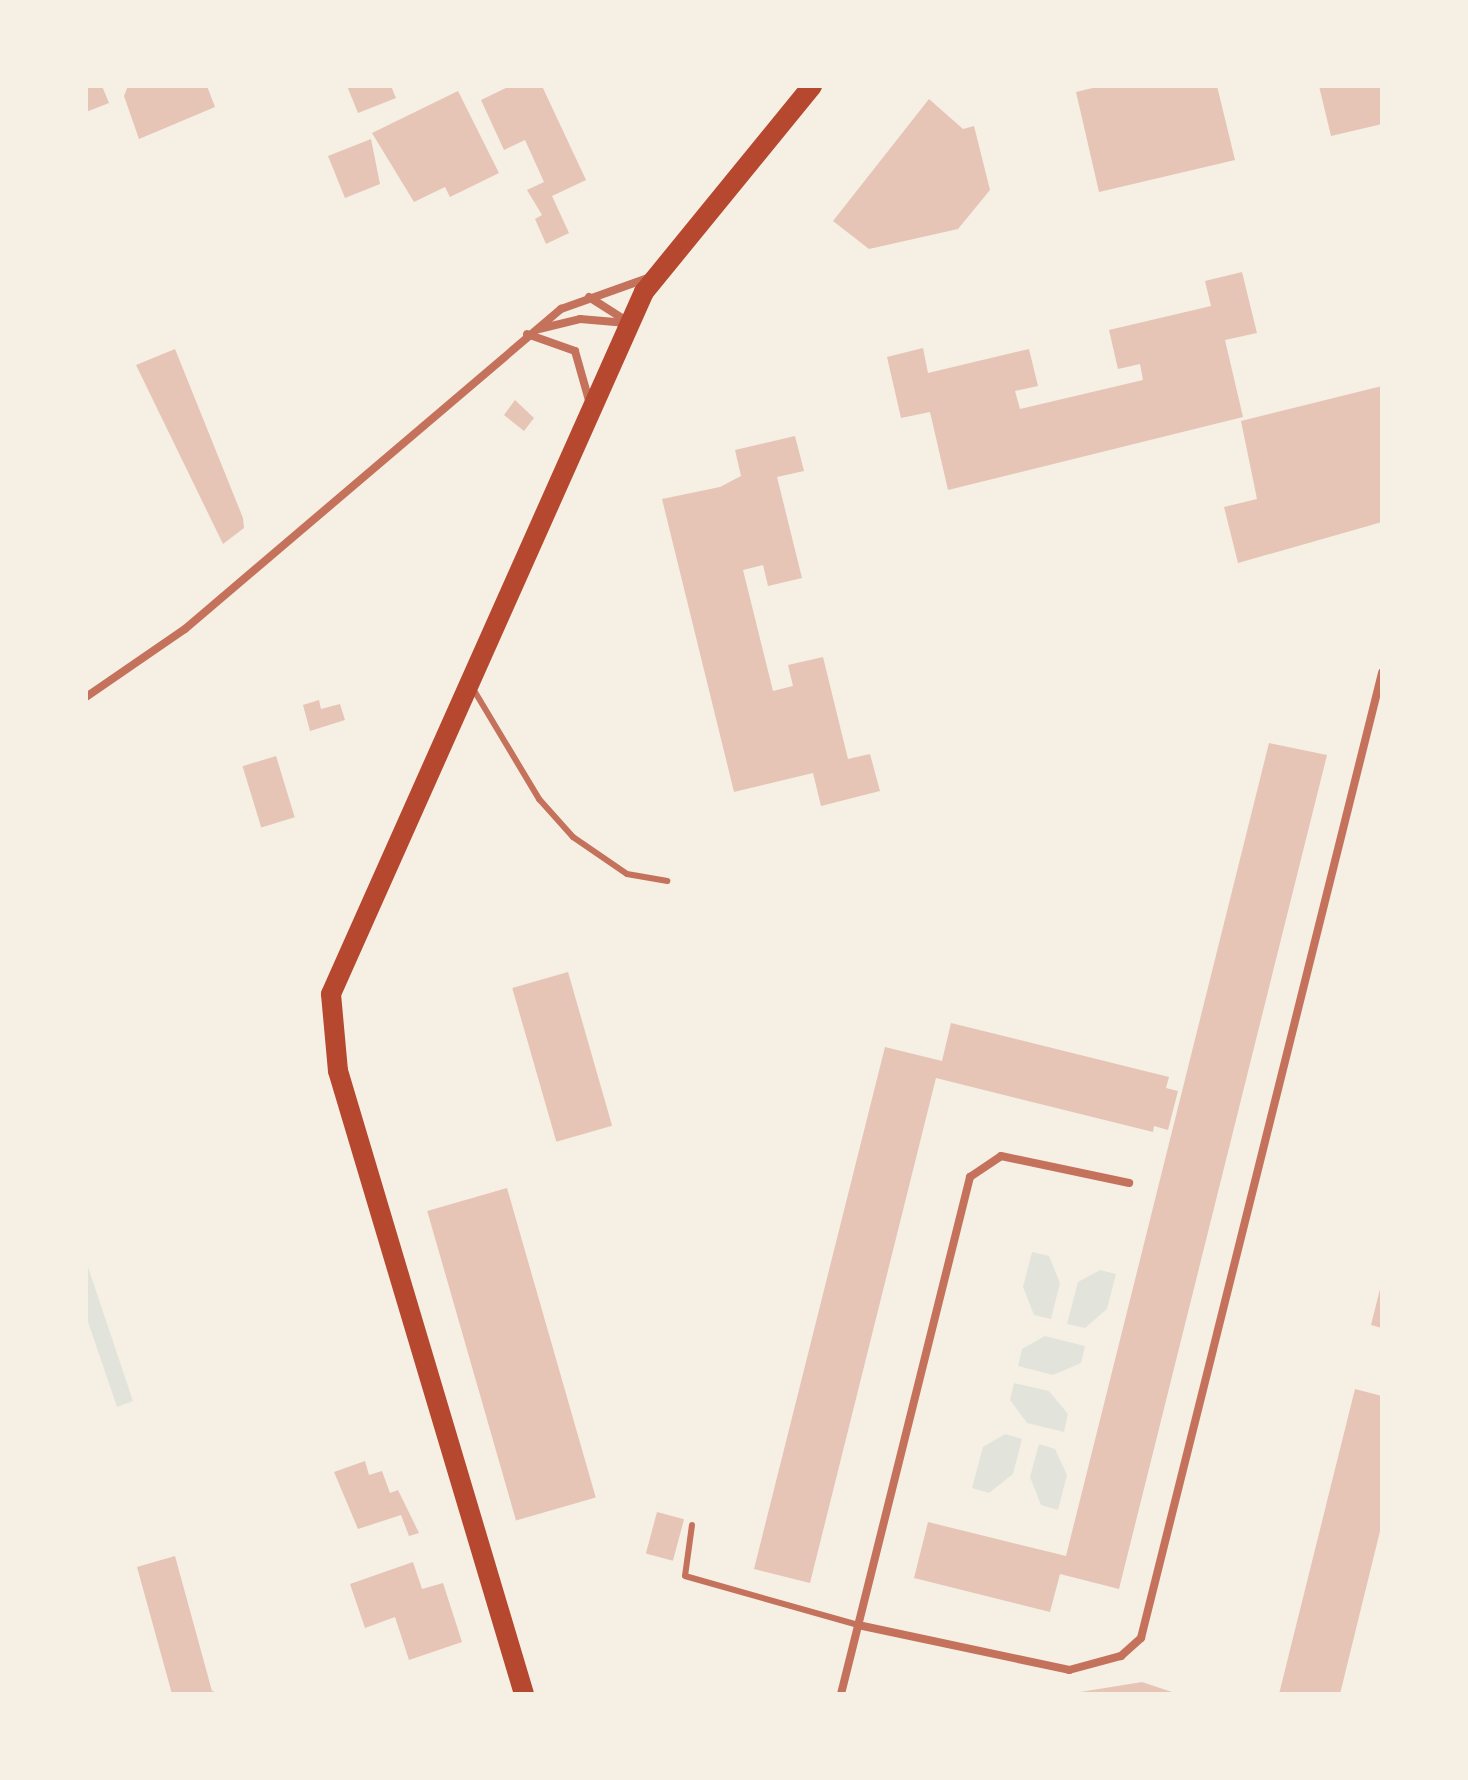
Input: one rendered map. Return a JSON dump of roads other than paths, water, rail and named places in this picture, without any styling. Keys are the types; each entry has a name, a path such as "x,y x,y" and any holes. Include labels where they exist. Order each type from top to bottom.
{"main road":[{"path":"524,1694 338,1071 331,994 630,323 655,276 812,86"}],"street":[{"path":"86,697 185,629 527,334 589,297 655,276"},
{"path":"589,297 630,323"},
{"path":"527,334 567,320 630,323"},
{"path":"527,334 575,351 591,412"},
{"path":"858,1625 1069,1670 1121,1656 1141,1638 1382,673"},
{"path":"841,1694 976,1167 1015,1157 1129,1183"}],"lane":[{"path":"470,684 539,799 573,837 627,874 667,881"},
{"path":"692,1525 685,1576 858,1625"}]}
